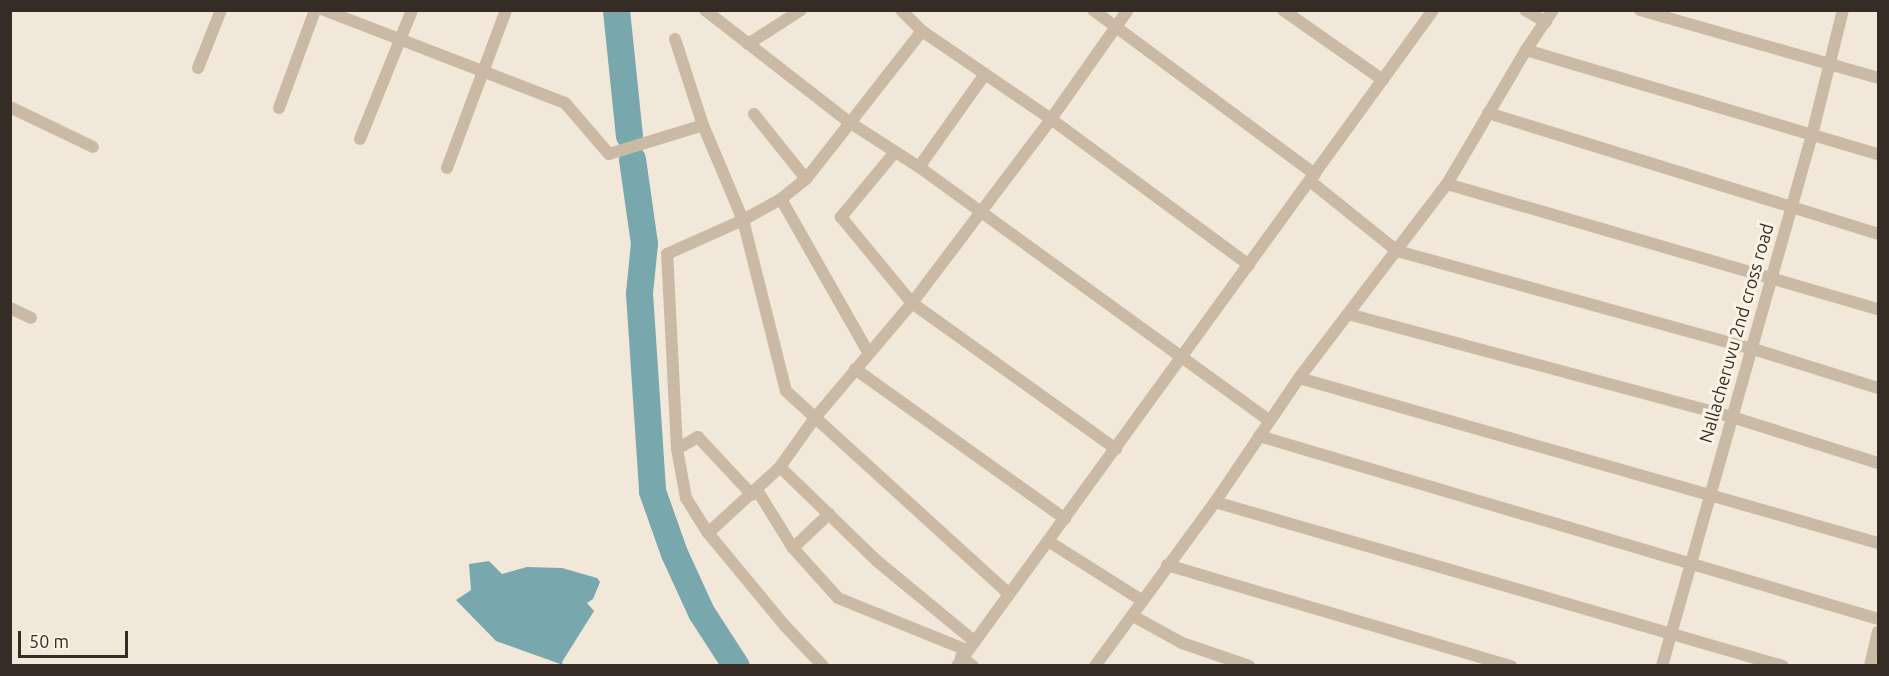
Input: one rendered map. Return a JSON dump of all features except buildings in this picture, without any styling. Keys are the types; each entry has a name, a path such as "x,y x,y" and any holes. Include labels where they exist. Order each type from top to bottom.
{"street":[{"path":"198,68 221,10"},
{"path":"279,108 315,10"},
{"path":"324,10 565,104 609,154 703,125"},
{"path":"360,139 412,10"},
{"path":"447,168 506,10"},
{"path":"705,10 849,122 919,167 1269,420"},
{"path":"748,44 801,10"},
{"path":"901,10 922,31 1051,119 1249,265"},
{"path":"1093,10 1312,178 1397,251 1750,348 1878,388"},
{"path":"708,532 754,493 780,467 814,419 912,303 1051,119 1128,10"},
{"path":"965,653 1065,519 1432,10"},
{"path":"1526,10 1546,22"},
{"path":"1095,666 1215,502 1299,378 1447,184 1526,50 1553,10"},
{"path":"1640,10 1878,78"},
{"name":"Nallacheruvu 2nd cross road","path":"1662,666 1812,135 1843,10"},
{"path":"1288,12 1383,80"},
{"path":"823,666 785,626 708,532 686,498 677,449 666,254 743,220 781,199 806,179 922,31"},
{"path":"675,39 703,125 743,220 786,391 814,419 1009,594"},
{"path":"1526,50 1878,154"},
{"path":"919,167 985,74"},
{"path":"10,107 93,147"},
{"path":"1488,113 1878,234"},
{"path":"754,114 806,179"},
{"path":"894,152 841,217 912,303 1116,448"},
{"path":"1447,184 1878,309"},
{"path":"781,199 869,354"},
{"path":"10,308 31,318"},
{"path":"1348,314 1732,417 1878,463"},
{"path":"855,369 1065,519"},
{"path":"1299,378 1878,543"},
{"path":"1259,436 1690,566 1878,619"},
{"path":"677,449 698,437 754,493 794,549 838,598 965,653"},
{"path":"780,467 877,561 965,653 973,666"},
{"path":"1215,502 1783,666"},
{"path":"794,549 829,514"},
{"path":"1048,541 1143,601"},
{"path":"1167,565 1511,666"},
{"path":"1132,616 1182,643 1250,666"},
{"path":"1870,666 1878,632"}],"water":[{"path":"489,561 502,574 527,567 562,568 597,578 600,582 593,599 587,603 594,611 562,662 563,665 496,641 456,600 471,590 469,564"}],"waterway":[{"path":"616,10 629,135"},
{"path":"632,159 644,243 639,293 652,491 674,553 701,612 736,666"}]}
